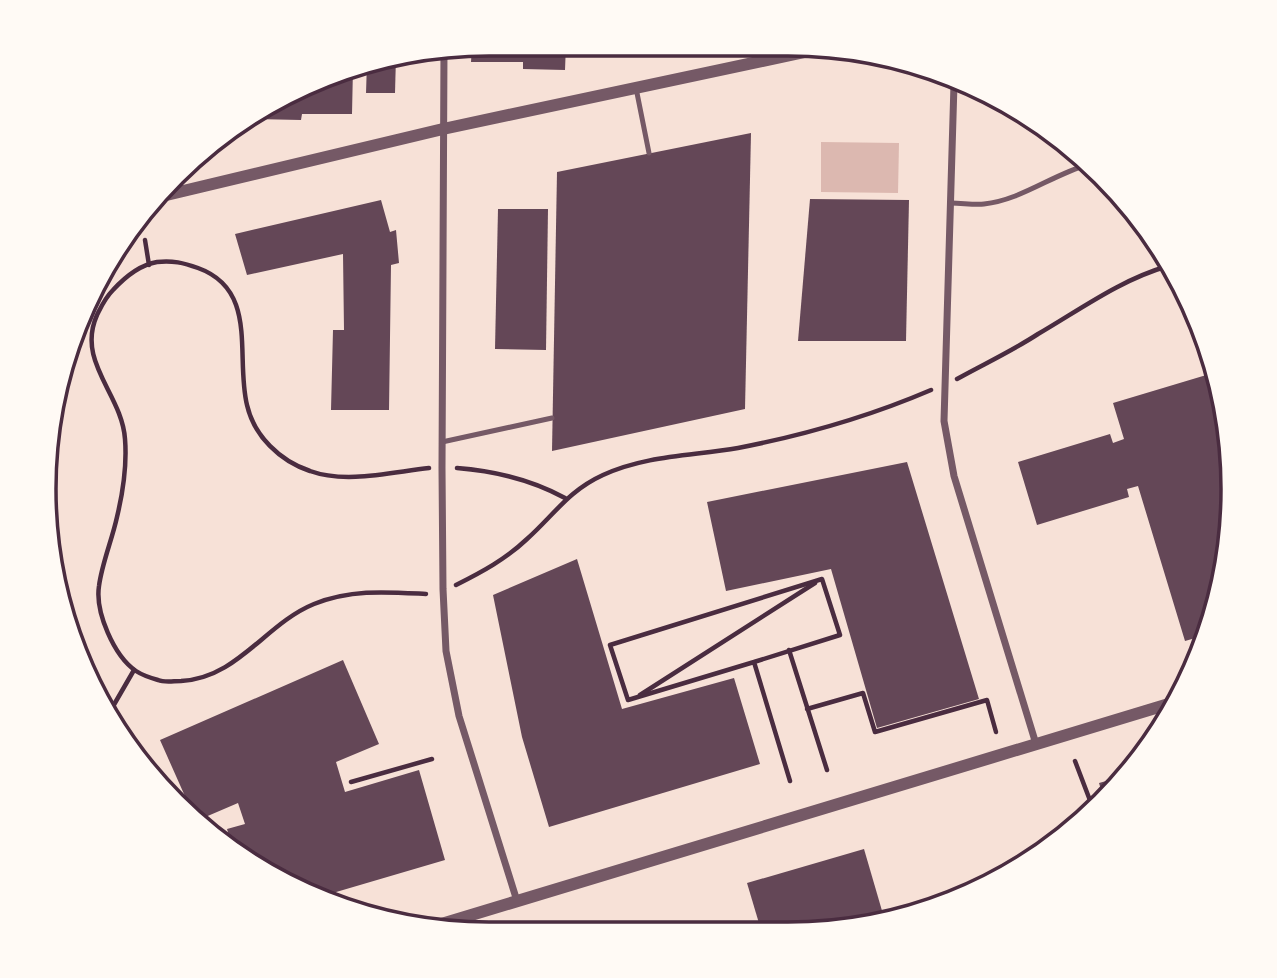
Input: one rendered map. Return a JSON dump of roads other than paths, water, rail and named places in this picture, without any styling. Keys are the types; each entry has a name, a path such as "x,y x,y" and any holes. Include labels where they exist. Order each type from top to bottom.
{"street":[{"path":"173,193 443,129 636,88 760,56"},
{"path":"444,59 442,442 446,651 459,716 517,901"},
{"path":"954,89 944,421 954,476 1036,744"},
{"path":"454,920 1163,706"}],"lane":[{"path":"636,88 649,153"},
{"path":"951,203 996,202 1078,168"},
{"path":"442,442 552,418"}]}
